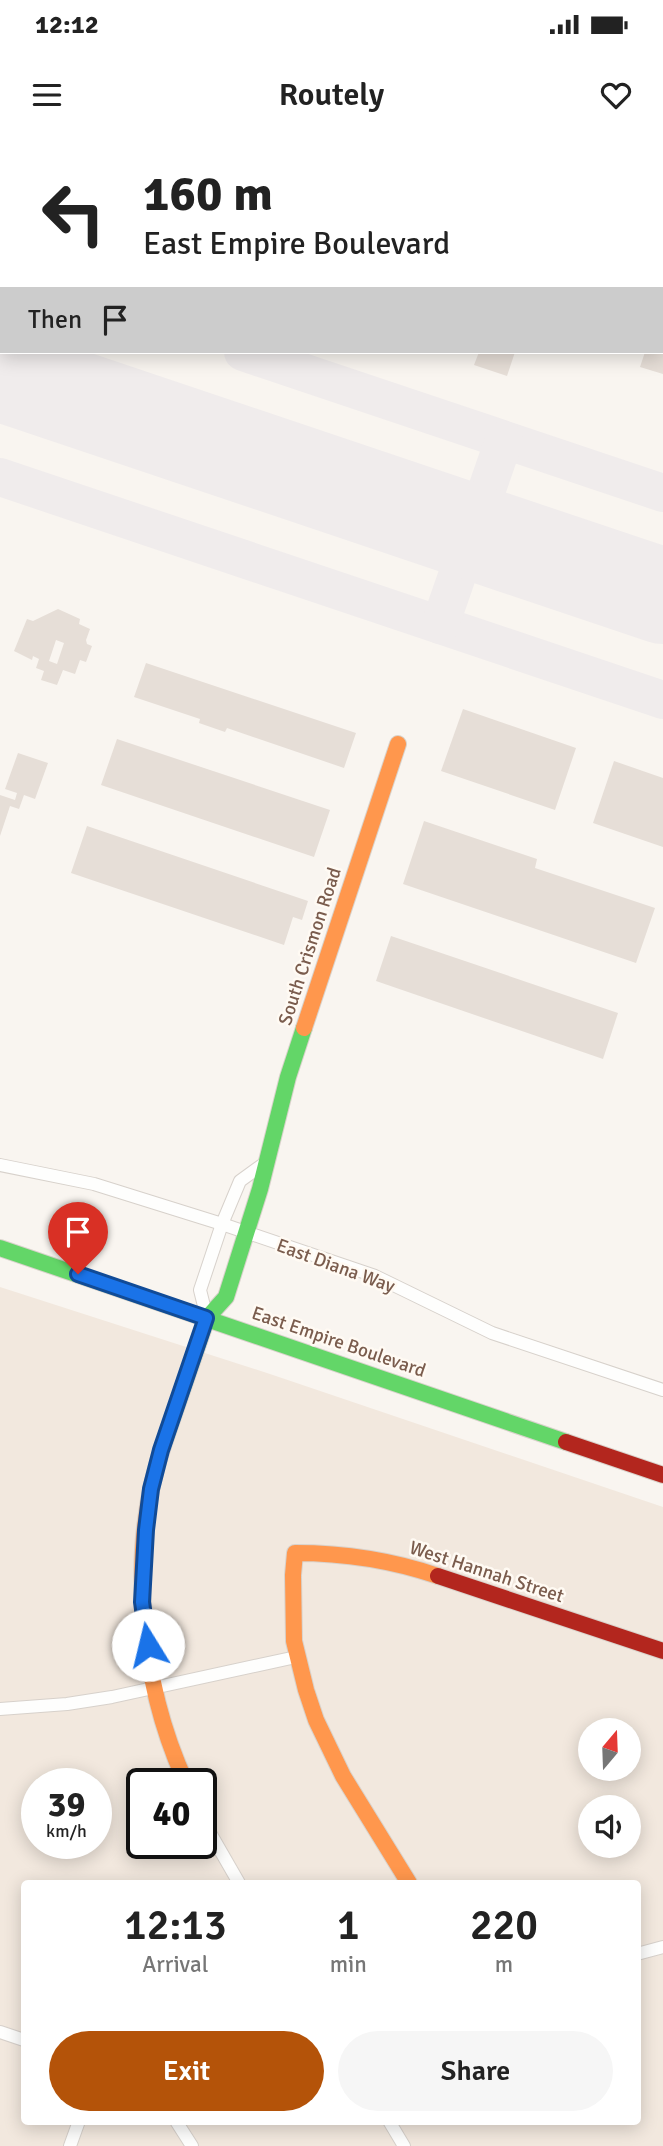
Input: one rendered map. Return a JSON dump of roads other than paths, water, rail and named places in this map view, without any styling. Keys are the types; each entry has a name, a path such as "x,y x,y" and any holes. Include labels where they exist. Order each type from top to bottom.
{"street":[{"name":"South Crismon Road","path":"206,1318 226,1297 260,1189 288,1077 398,744"},
{"path":"179,1768 155,1688 142,1602 151,1489 161,1450 206,1318 200,1290 222,1224 240,1181 265,1163"},
{"name":"East Diana Way","path":"0,1165 94,1184 246,1232 375,1276 492,1333 663,1390"},
{"name":"East Empire Boulevard","path":"0,1248 663,1475"},
{"name":"West Hannah Street","path":"296,1657 292,1571 295,1553 316,1552 379,1558 663,1651"},
{"path":"0,1709 67,1704 296,1657 327,1749 345,1783 407,1880"},
{"path":"217,1845 237,1880"},
{"path":"641,1953 663,1947"},
{"path":"0,2032 21,2039"},
{"path":"70,2146 78,2125"},
{"path":"179,2125 192,2146"},
{"path":"391,2125 404,2146"}]}
